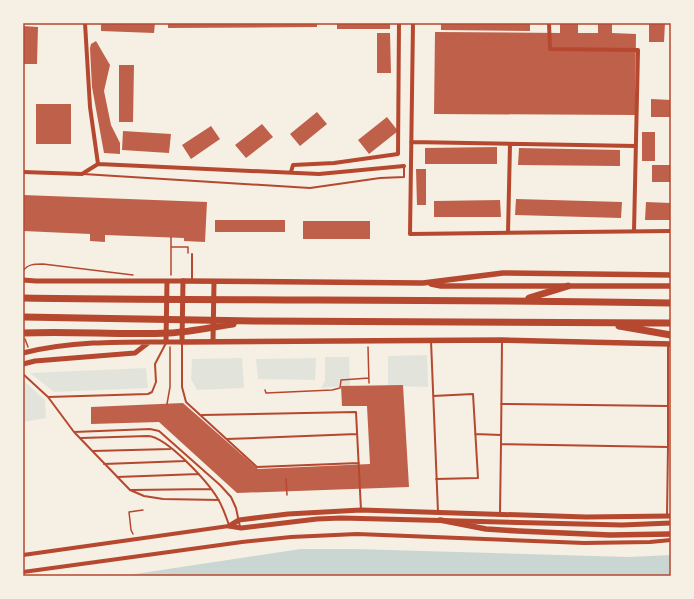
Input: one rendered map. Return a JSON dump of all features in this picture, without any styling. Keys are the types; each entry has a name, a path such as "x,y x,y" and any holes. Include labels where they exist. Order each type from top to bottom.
{"highway":[{"path":"523,300 568,286"},
{"path":"23,297 255,300 523,300 671,303"},
{"path":"23,317 255,321 671,322"},
{"path":"23,333 171,333 255,321"},
{"path":"598,322 671,335"},
{"path":"23,338 51,332"}],"main road":[{"path":"183,281 423,283 503,273 671,275"},
{"path":"423,283 441,286 671,286"},
{"path":"182,342 502,340 669,344"},
{"path":"440,520 486,529 518,531 610,535 671,534"}],"street":[{"path":"84,23 90,107 98,164"},
{"path":"291,172 293,165 334,163 398,154 399,23"},
{"path":"413,23 410,234 671,231"},
{"path":"549,23 550,49 638,50 634,231"},
{"path":"412,142 636,146"},
{"path":"508,233 510,144"},
{"path":"23,172 82,174 98,164 319,174 404,166"},
{"path":"23,280 183,281 182,342 91,343 44,348 23,353"},
{"path":"166,342 167,281"},
{"path":"213,342 214,282"},
{"path":"23,364 35,361 135,353 148,342"},
{"path":"229,526 239,520 288,514 361,510 593,517 669,516"},
{"path":"23,555 229,526 240,528 341,518 622,525 671,523"},
{"path":"23,572 291,536 357,534 584,542 650,542 671,540"}],"lane":[{"path":"82,174 310,188 380,178 404,177 404,166"},
{"path":"192,254 192,281"},
{"path":"431,340 438,512"},
{"path":"500,515 502,340"},
{"path":"48,397 148,394 152,392 156,382 155,364 166,342"},
{"path":"182,342 182,387 186,402 257,467 359,463"},
{"path":"669,344 669,516"},
{"path":"23,374 48,397 74,432 130,490 144,496 163,500 219,500"},
{"path":"433,396 473,394 478,478 436,479"},
{"path":"501,404 668,406"},
{"path":"201,415 356,412 361,510"},
{"path":"74,432 150,429 158,431 220,485 231,497 236,508 240,528"},
{"path":"227,439 357,434"},
{"path":"475,434 501,435"},
{"path":"81,438 153,436 159,439 186,461 212,490 219,500 229,526"},
{"path":"501,444 668,447"},
{"path":"93,451 171,449"},
{"path":"104,464 186,461"},
{"path":"117,477 199,474"},
{"path":"130,490 212,490"}],"path":[{"path":"171,247 188,247 188,255"},
{"path":"23,271 27,267 34,264 43,264 136,275"},
{"path":"368,341 369,383"},
{"path":"265,390 266,393 332,390 340,388 341,380 369,378"},
{"path":"286,479 287,495"},
{"path":"136,539 131,530 129,512 142,510"}],"shaded area":[{"path":"427,355 428,387 388,386 388,356"},
{"path":"325,357 349,357 350,386 321,388 325,381"},
{"path":"242,358 244,388 197,390 191,379 192,359"},
{"path":"316,358 315,380 258,379 256,359"},
{"path":"146,368 148,388 54,392 30,373"},
{"path":"24,381 45,400 46,418 23,422"},
{"path":"301,549 353,549 629,557 671,555 671,576 122,576"}],"building":[{"path":"101,23 155,23 154,33 101,31"},
{"path":"168,23 317,23 317,27 168,28"},
{"path":"337,23 390,23 390,29 337,29"},
{"path":"441,23 530,23 530,31 441,30"},
{"path":"560,23 578,23 578,33 598,33 598,23 612,23 612,33 636,34 635,115 434,114 435,32 560,33"},
{"path":"649,23 665,23 664,42 649,42"},
{"path":"23,26 38,27 37,64 23,64"},
{"path":"377,33 390,33 391,73 377,73"},
{"path":"96,41 110,65 104,91 111,125 120,143 120,154 104,153 92,87 90,48 91,44"},
{"path":"119,65 134,65 133,122 119,122"},
{"path":"651,99 671,100 671,117 651,117"},
{"path":"36,104 71,104 71,144 36,144"},
{"path":"317,112 327,124 300,146 290,134"},
{"path":"387,117 398,131 369,154 358,140"},
{"path":"262,124 273,137 246,158 235,145"},
{"path":"211,126 220,139 191,159 182,145"},
{"path":"123,131 171,134 169,153 122,150"},
{"path":"642,132 655,132 655,161 642,161"},
{"path":"497,147 497,164 425,164 425,148"},
{"path":"519,148 620,150 620,166 518,165"},
{"path":"652,165 671,165 671,182 652,182"},
{"path":"416,169 426,169 426,205 417,205"},
{"path":"23,195 207,202 205,242 184,241 184,238 105,235 105,242 90,241 90,234 23,231"},
{"path":"516,199 622,202 621,218 515,215"},
{"path":"500,200 501,217 434,217 434,201"},
{"path":"646,202 671,203 671,220 645,220"},
{"path":"215,220 285,220 285,232 215,232"},
{"path":"303,221 370,221 370,239 303,239"},
{"path":"403,385 409,487 237,493 159,422 91,424 91,407 183,403 258,469 370,464 367,406 342,406 341,386"}]}
